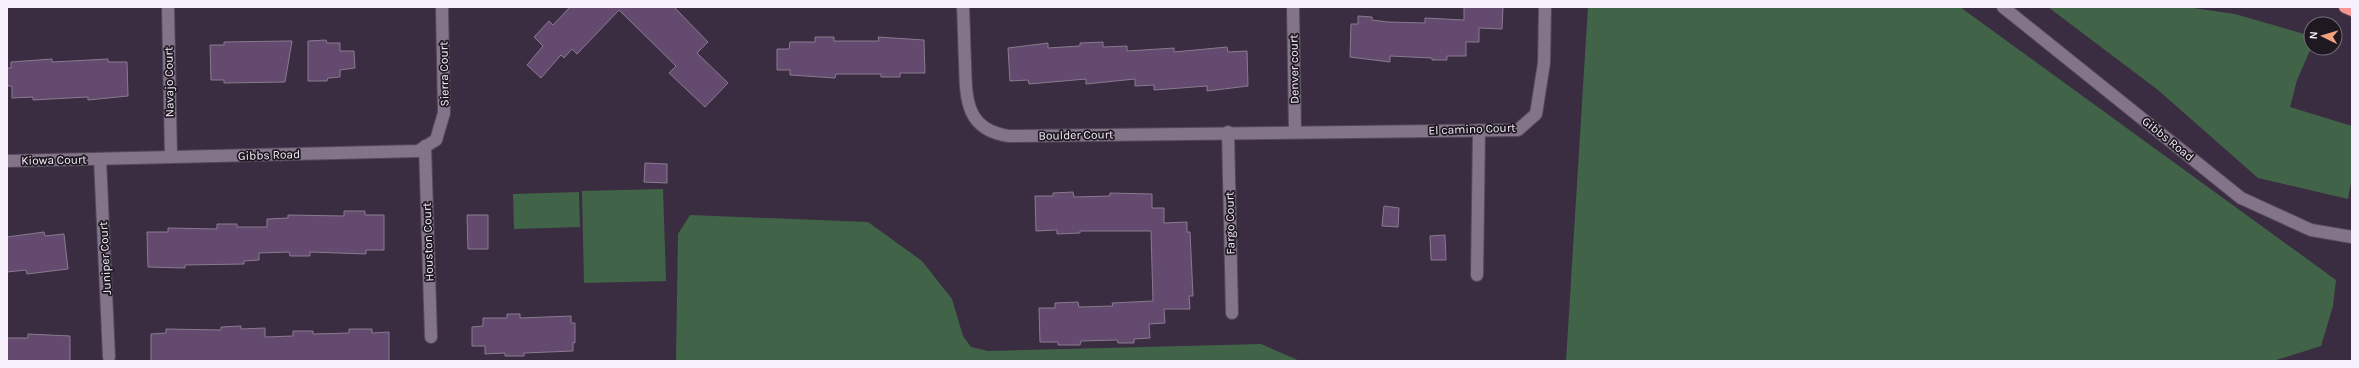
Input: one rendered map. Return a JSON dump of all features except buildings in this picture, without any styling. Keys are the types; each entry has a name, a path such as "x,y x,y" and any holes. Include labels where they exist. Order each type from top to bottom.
{"highway":[{"path":"2345,7 2352,10"}],"street":[{"name":"Navajo Court","path":"168,7 171,157"},
{"name":"Sierra Court","path":"431,143 444,114 442,7"},
{"name":"Boulder Court","path":"963,7 966,99 974,117 992,132 1009,136 1295,131"},
{"name":"Denver court","path":"1293,7 1295,131"},
{"name":"El camino Court","path":"1295,131 1518,130 1536,114 1544,63 1545,7"},
{"name":"Gibbs Road","path":"2003,7 2241,198 2311,230 2352,237"},
{"path":"1477,274 1479,130"},
{"name":"Fargo Court","path":"1228,132 1232,314"},
{"name":"Gibbs Road","path":"100,159 418,151 431,143"},
{"name":"Houston Court","path":"431,143 431,337"},
{"name":"Kiowa Court","path":"7,161 100,159"},
{"name":"Juniper Court","path":"100,159 109,357"}],"green space":[{"path":"1588,7 1960,7 2336,280 2333,306 2321,346 2273,361 1566,361"},
{"path":"2048,7 2186,7 2235,14 2303,34 2303,56 2308,56 2297,80 2290,107 2352,126 2352,177 2348,199 2258,178 2158,90"},
{"path":"663,189 666,281 584,283 582,191"},
{"path":"579,192 580,227 514,229 513,194"},
{"path":"690,215 868,222 922,261 952,299 963,336 971,347 988,351 1261,344 1300,361 676,361 678,234"}]}
